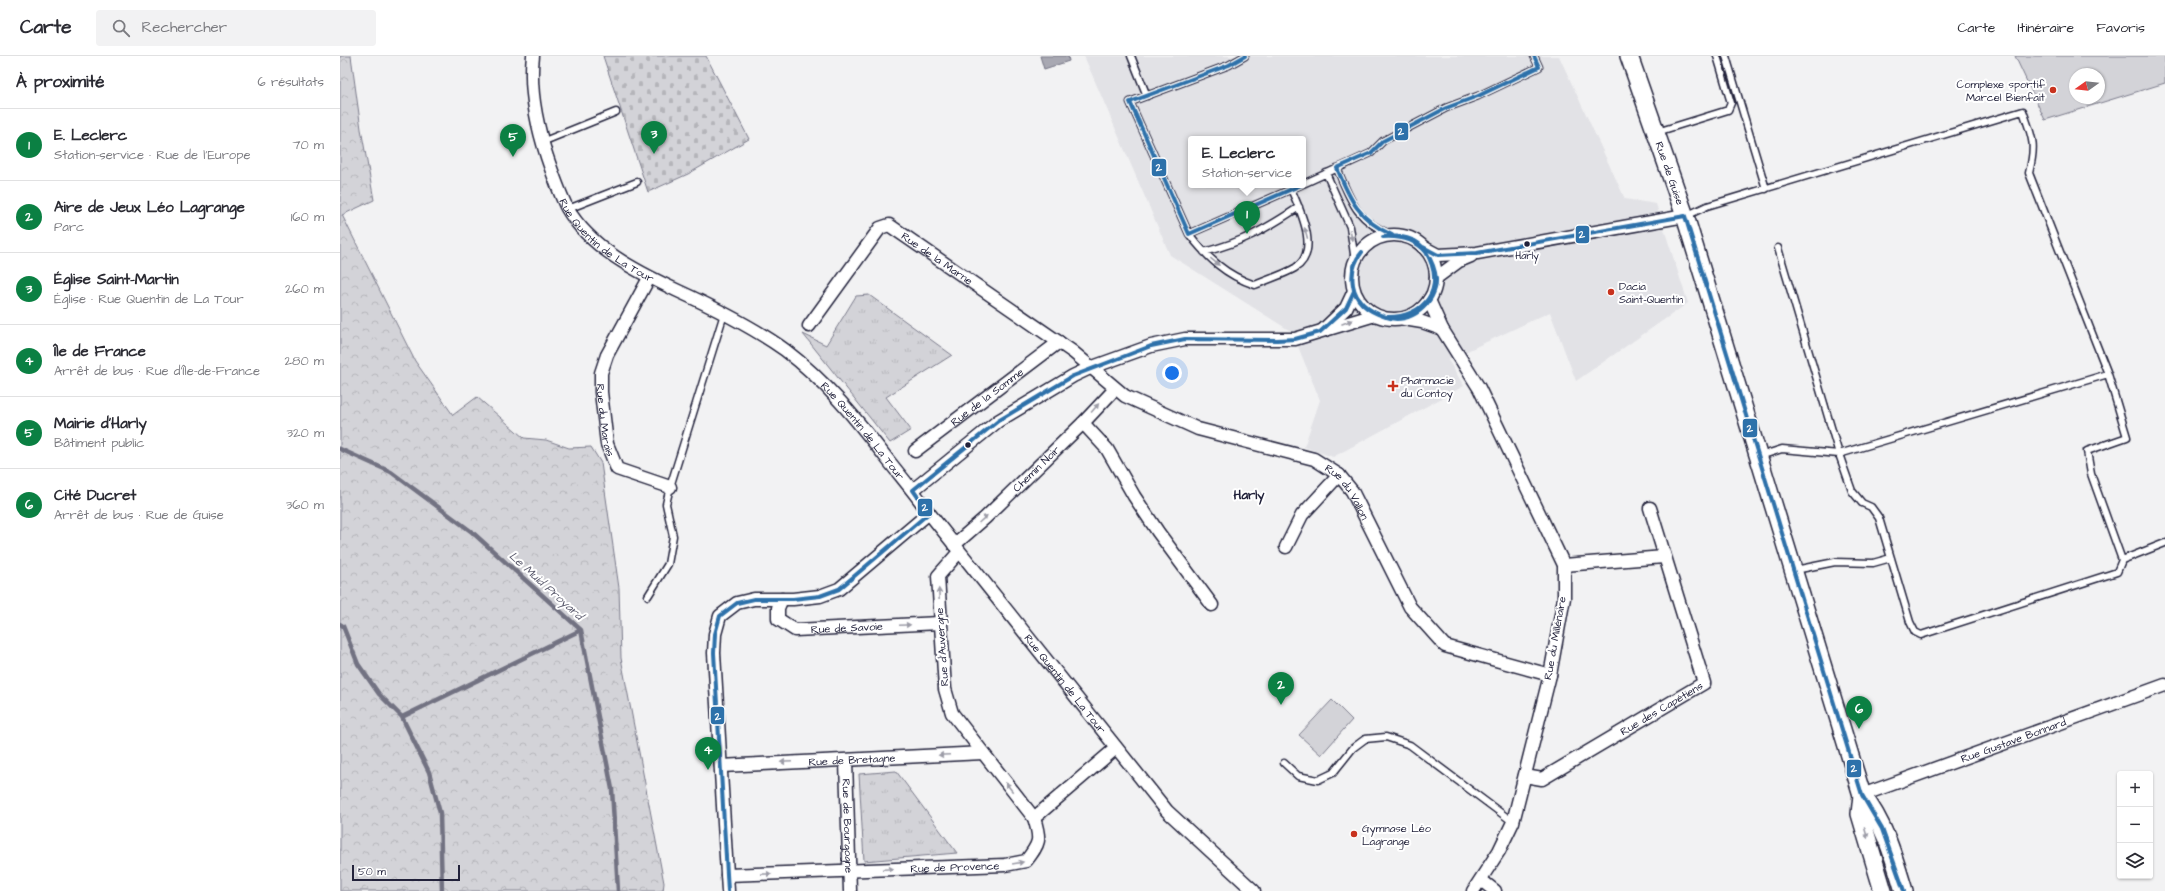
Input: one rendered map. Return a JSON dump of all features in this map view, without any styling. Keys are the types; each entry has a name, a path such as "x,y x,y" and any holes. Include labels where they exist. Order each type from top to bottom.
{"main road":[{"name":"Rue de Guise","path":"1629,56 1685,216 1862,795 1872,808 1893,854 1904,891"},
{"name":"Rue de Guise","path":"1862,795 1860,814 1882,890"}],"street":[{"name":"Rue Quentin de La Tour","path":"533,56 532,66 537,122 542,142 568,209 594,240 649,278 724,314 785,350 827,385 856,418 913,490 956,548 1167,811 1254,891"},
{"path":"1442,329 1422,322 1402,318 1385,318 1375,315 1359,300 1354,291 1352,281 1355,261 1370,243 1392,235 1409,239 1438,255 1477,253 1685,216"},
{"name":"Rue de la Marne","path":"810,326 880,228 889,225 1059,342 1090,368"},
{"path":"1402,318 1422,309 1434,290 1436,278 1434,267 1423,247"},
{"path":"1436,278 1459,261 1477,253"},
{"name":"Rue du Marais","path":"649,278 607,355 601,373 601,392 606,444 617,469 670,487"},
{"path":"1320,332 1346,308 1354,291"},
{"name":"Rue du Millénaire","path":"1429,300 1442,329 1479,388 1564,565 1564,598 1550,675 1513,822 1499,851 1473,891"},
{"path":"913,490 998,421 1068,379 1090,368 1151,346 1186,339 1295,339 1320,332 1352,320 1375,315"},
{"name":"Rue de la Somme","path":"915,451 1059,342"},
{"name":"Rue du Vallon","path":"1090,368 1115,388 1144,406 1198,429 1314,459 1339,475 1352,491 1410,607 1446,646 1550,675"},
{"name":"Chemin Noir","path":"956,548 1083,422 1115,388"},
{"path":"1083,422 1107,449 1134,496 1158,532 1212,605"},
{"path":"1286,547 1302,515 1339,475"},
{"name":"Rue des Capétiens","path":"1525,776 1542,779 1704,683 1650,508"},
{"path":"728,891 714,653 715,634 720,616 737,603 754,599 782,599 820,596 839,589 929,513"},
{"name":"Rue d'Auvergne","path":"956,548 938,576 944,689 952,714 1034,818"},
{"path":"1564,565 1664,557"},
{"name":"Rue de Savoie","path":"782,599 778,608 778,619 795,630 940,624"},
{"name":"Rue Gustave Bonnard","path":"1862,795 2165,685"},
{"path":"1034,818 1116,748"},
{"name":"Rue de Bretagne","path":"720,766 846,761 983,753"},
{"name":"Rue de Bourgogne","path":"846,761 850,891"},
{"name":"Rue de Provence","path":"727,875 1005,865 1026,861 1038,846 1038,831 1034,818"},
{"path":"1481,880 1495,891"}],"lane":[{"path":"1131,56 1147,96"},
{"path":"1189,234 1291,189 1299,208 1308,241 1305,259 1295,268 1255,284 1235,278 1204,252 1189,234 1130,102 1229,65 1245,56"},
{"path":"1306,182 1371,154 1383,141 1446,108 1478,96 1539,67 1534,56"},
{"path":"1656,133 1728,110 1731,103 1717,56"},
{"path":"1726,56 1766,188"},
{"path":"1685,216 1707,206 2023,111 2032,138 2034,151 2029,173 2108,374 2127,437 2087,451 2091,474 2122,560 2117,572 1921,635 1915,632 1910,622 1879,518 1871,507 1862,503 1852,491 1839,454 1778,248"},
{"path":"542,142 616,112"},
{"path":"1337,168 1357,212 1376,229 1392,235"},
{"path":"1326,173 1350,226 1355,261"},
{"path":"568,209 637,182"},
{"path":"1204,252 1232,245 1262,232 1299,208"},
{"path":"648,596 668,564 673,536 666,504 724,314"},
{"path":"1759,457 1782,449 1839,454 2108,374"},
{"path":"2122,560 2165,543"},
{"path":"1794,571 1834,562 1873,563 1891,558"},
{"path":"1284,763 1298,776 1318,780 1333,773 1354,748 1365,739 1386,737 1410,745 1513,822"}],"shaded area":[{"path":"1040,56 1068,56 1069,61 1044,69"},
{"path":"1084,56 1559,56 1625,199 1656,204 1688,303 1576,381 1550,312 1448,360 1464,386 1333,457 1304,447 1320,400 1292,332 1170,255"}],"green space":[{"path":"340,56 351,56 361,129 374,200 342,215 415,361 453,415 477,397 524,438 546,440 569,448 591,447 601,463 619,588 621,658 664,883 663,891 340,891"},
{"path":"603,56 706,56 749,139 688,174 648,192"},
{"name":"Complexe sportif Marcel Bienfait","path":"2015,56 2165,56 2165,83 2105,102 2105,68 2069,68 2069,104 2097,104 2045,120"},
{"path":"869,295 952,355 886,397 911,430 890,443 803,334 826,345 856,296"},
{"path":"1332,700 1352,720 1321,755 1299,735"},
{"path":"896,771 957,853 864,861 859,774"}],"waterway":[{"name":"Le Muid Proyard","path":"340,449 391,472 472,532 581,630 612,789 618,891"},
{"path":"340,624 343,626 358,664 379,694 402,717 429,772 440,813 442,891"},
{"path":"402,717 581,630"}],"transit line":[{"name":"2","path":"1245,56 1229,65 1130,102 1189,234 1294,188"},
{"name":"2","path":"1392,235 1371,223 1357,208 1346,190 1337,168 1371,153 1383,141 1446,108 1478,96 1539,67 1534,56"},
{"name":"2","path":"1423,247 1438,255 1477,253 1685,216 1862,795 1882,829 1904,891"},
{"name":"2","path":"1383,237 1395,236 1413,240 1426,252"},
{"name":"2","path":"1383,237 1395,237 1412,241 1426,252"},
{"name":"2","path":"1353,285 1353,268 1362,252"},
{"name":"2","path":"1353,285 1352,276 1354,268 1362,252"},
{"name":"2","path":"1386,317 1400,316 1412,312 1421,306 1428,298 1433,289 1434,277 1432,265 1426,252"},
{"name":"2","path":"1386,317 1395,319 1412,315 1427,304 1432,296 1435,288 1436,275 1430,258 1426,252"},
{"name":"2","path":"1353,285 1357,296 1365,306 1386,317"},
{"name":"2","path":"1353,285 1357,297 1364,306 1386,317"},
{"name":"2","path":"728,891 714,653 715,634 720,616 737,603 754,599 793,599 820,596 839,589 929,513 913,490 998,421 1073,376 1151,346 1185,339 1277,340 1295,339 1320,332 1346,308 1354,291"}],"place":[{"name":"Complexe sportif Marcel Bienfait","path":"2053,90"},
{"name":"Église Saint-Martin","path":"654,154"},
{"name":"Mairie d'Harly","path":"513,157"},
{"name":"E. Leclerc","path":"1247,234"},
{"name":"Harly","path":"1527,244"},
{"name":"Dacia Saint-Quentin","path":"1611,292"},
{"name":"Pharmacie du Contoy","path":"1393,386"},
{"name":"Aire de Jeux Léo Lagrange","path":"1281,705"},
{"name":"Cité Ducret","path":"1859,729"},
{"name":"Île de France","path":"708,770"},
{"name":"Gymnase Léo Lagrange","path":"1354,834"}],"district":[{"name":"Harly","path":"1249,495"}]}
